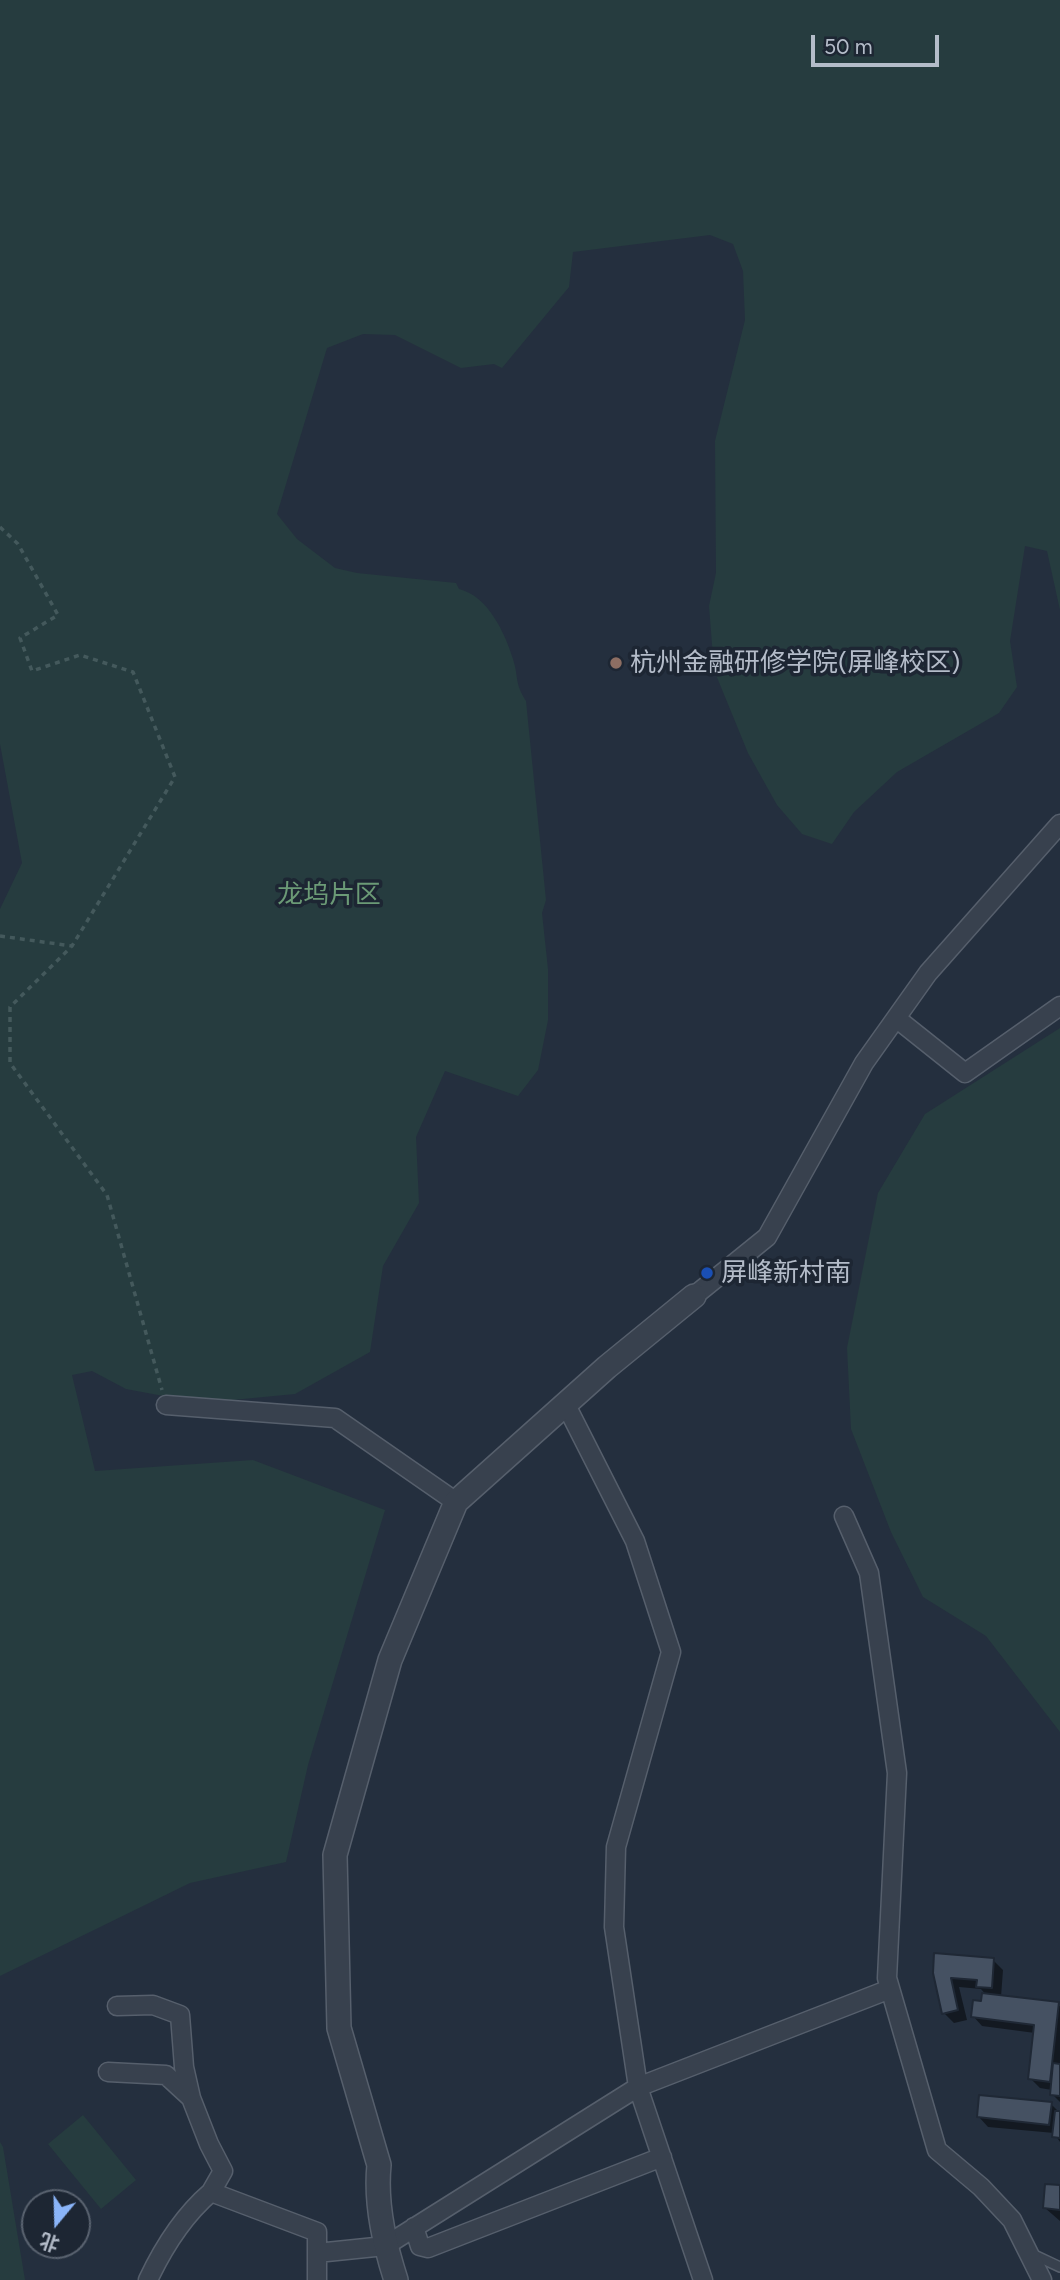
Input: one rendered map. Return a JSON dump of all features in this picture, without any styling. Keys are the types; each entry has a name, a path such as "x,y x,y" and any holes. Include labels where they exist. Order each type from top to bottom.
{"street":[{"path":"396,2280 385,2246 377,2187 379,2165 339,2028 335,1855 390,1660 456,1502 607,1367 767,1237 864,1063 928,973 1060,824"},
{"path":"896,1018 965,1073 1060,1006"},
{"path":"166,1405 335,1418 456,1502"},
{"path":"566,1405 635,1541 671,1652 616,1847 614,1927 638,2087 703,2280"},
{"path":"844,1517 869,1573 897,1773 887,1978 937,2150 981,2187 1012,2220 1042,2280"},
{"path":"317,2253 385,2246 638,2087 890,1989"},
{"path":"117,2006 153,2005 180,2015 184,2067 191,2098 223,2171 211,2192 196,2205 169,2238 148,2280"},
{"path":"108,2072 166,2075 191,2098"},
{"path":"414,2227 420,2246 428,2248 662,2157"},
{"path":"211,2192 317,2232 317,2280"}],"lane":[{"path":"1028,2252 1060,2267"}],"path":[{"path":"0,527 18,544 58,615 20,638 32,671 80,655 133,672 175,777 72,946 10,1007 10,1063 107,1195 166,1405"},
{"path":"0,936 72,946"}],"green space":[{"name":"龙坞片区","path":"0,0 1060,0 1060,610 1047,551 1025,546 1010,641 1017,687 999,713 897,772 854,812 832,844 802,834 777,805 748,753 714,670 709,606 716,573 715,441 745,320 743,271 733,244 710,235 573,252 569,287 502,368 494,364 461,368 395,335 363,334 327,348 277,514 297,539 335,568 357,573 456,583 459,589 479,599 487,607 505,638 526,701 546,900 542,913 548,969 548,1020 538,1070 518,1096 445,1071 416,1137 419,1203 383,1266 370,1352 295,1394 201,1403 126,1389 92,1371 72,1375 95,1471 253,1460 385,1510 308,1765 286,1862 190,1883 0,1976 0,909 22,863 0,744"},
{"path":"1060,1028 1060,1732 986,1636 923,1597 891,1532 851,1429 847,1348 878,1193 925,1114"},
{"path":"83,2115 136,2180 101,2209 91,2197 91,2189 85,2189 48,2144"},
{"path":"0,2142 25,2280 0,2280"}],"building":[{"path":"934,1953 994,1958 992,1988 976,1987 977,1980 951,1978 958,2010 942,2014 933,1973"},
{"path":"982,1993 1059,2002 1050,2082 1028,2079 1034,2025 971,2017 973,2000 981,2001"},
{"path":"1053,2063 1060,2064 1060,2096 1050,2095"},
{"path":"979,2095 1052,2102 1049,2125 977,2117"},
{"path":"1055,2111 1060,2111 1060,2138 1052,2137"},
{"path":"1045,2184 1060,2185 1060,2210 1043,2208"}],"place":[{"name":"杭州金融研修学院(屏峰校区)","path":"616,663"},
{"name":"屏峰新村南","path":"707,1273"}]}
